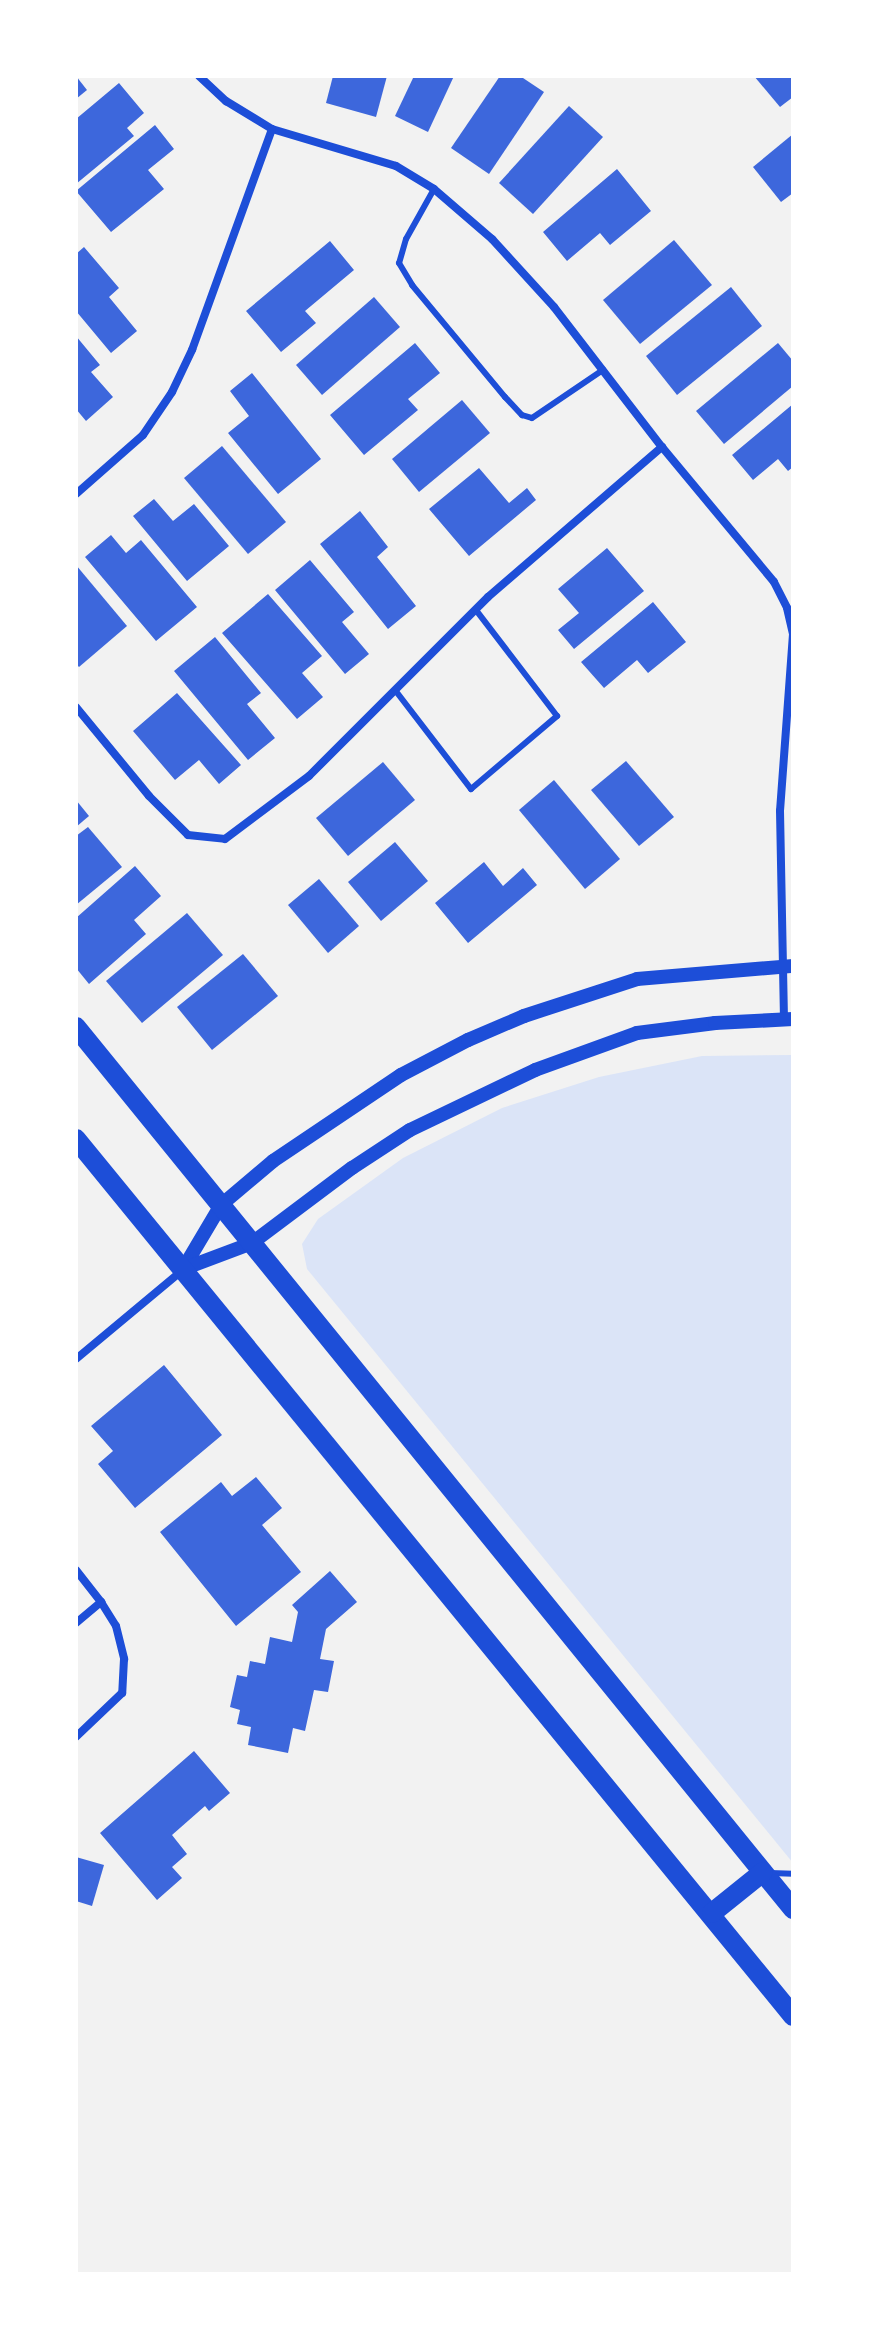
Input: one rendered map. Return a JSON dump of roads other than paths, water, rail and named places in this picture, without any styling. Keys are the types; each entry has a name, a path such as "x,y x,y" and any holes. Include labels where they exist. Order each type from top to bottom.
{"main road":[{"path":"76,1027 793,1909"},
{"path":"76,1139 712,1913 793,2016"},
{"path":"712,1913 763,1872"}],"street":[{"path":"183,1269 252,1243 352,1168 410,1130 535,1070 637,1033 715,1023 788,1019 780,811 793,634 787,608 774,582 662,447 554,307 492,239 434,189 396,166 272,129 226,101 199,76"},
{"path":"76,494 143,435 172,392 192,350 272,129"},
{"path":"76,707 149,796 188,835 225,839 309,776 476,610 562,531 662,447"},
{"path":"76,1359 183,1269 221,1205 308,1134 401,1075 524,1016 637,979 788,966"},
{"path":"76,1570 116,1626 124,1659 122,1693 76,1737"},
{"path":"76,1623 101,1602"}],"lane":[{"path":"434,189 406,239 399,263 412,285 505,397 522,415 532,418 603,370"},
{"path":"395,690 471,789 557,716 476,610"},
{"path":"763,1872 793,1874"}]}
